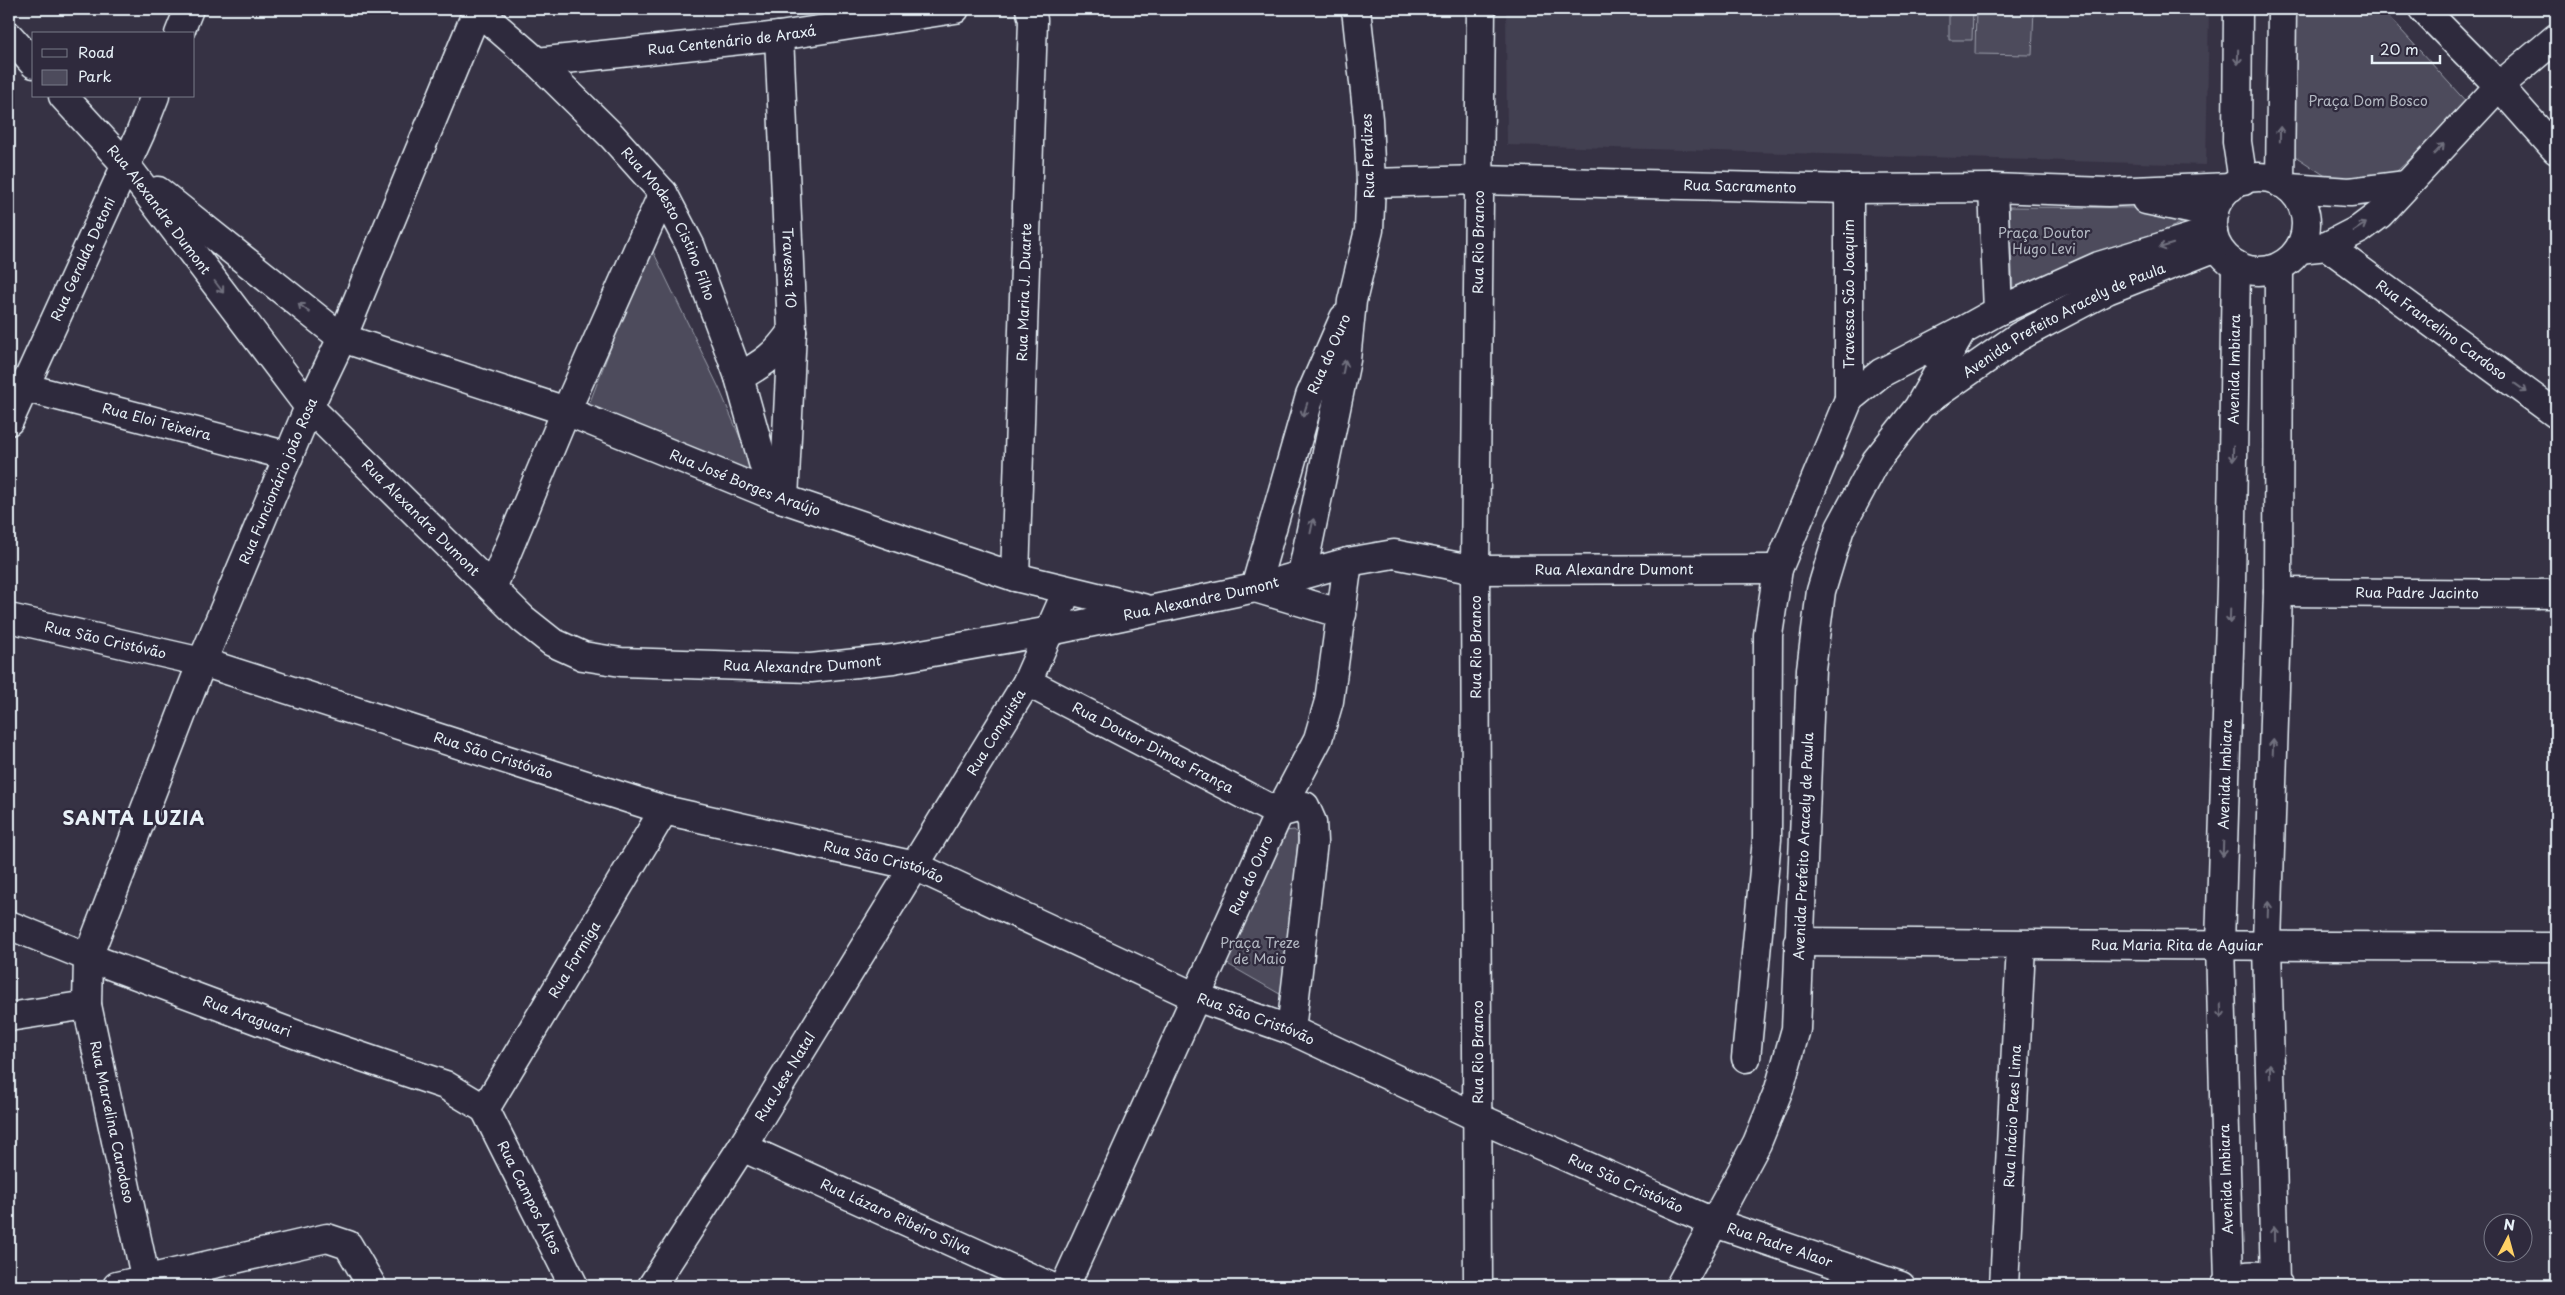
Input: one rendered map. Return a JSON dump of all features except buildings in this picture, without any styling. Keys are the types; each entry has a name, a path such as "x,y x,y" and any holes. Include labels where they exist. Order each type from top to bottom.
{"street":[{"path":"180,32 189,9"},
{"name":"Rua Modesto Cistino Filho","path":"477,9 537,62 612,136 663,194 691,247 738,376 778,497"},
{"name":"Rua Funcionário joão Rosa","path":"88,957 202,662 309,406 342,338 477,9"},
{"name":"Rua Centenário de Araxá","path":"537,62 779,36 955,9"},
{"name":"Rua Maria J. Duarte","path":"1015,577 1033,30 1030,9"},
{"name":"Rua Perdizes","path":"1352,301 1369,230 1371,183 1368,119 1356,9"},
{"name":"Rua Rio Branco","path":"1478,1286 1479,1118 1475,570 1481,9"},
{"path":"2220,239 2218,202 2237,184 2238,9"},
{"path":"2108,192 2182,208 2257,271 2279,267 2290,259 2299,249 2304,237 2306,223 2301,204 2284,185 2282,9"},
{"path":"2423,9 2499,86 2556,150"},
{"path":"9,36 32,62"},
{"name":"Travessa 10","path":"778,497 792,331 779,36"},
{"path":"2299,249 2327,246 2360,228 2380,214 2499,86 2556,38"},
{"name":"Rua Alexandre Dumont","path":"66,98 126,165 309,406 523,619 552,642 583,656 621,662 811,668 893,659 1050,631 1152,610 1255,588 1348,562 1394,554 1475,570 1778,569"},
{"name":"Rua Geralda Detoni","path":"9,421 126,165 154,98"},
{"path":"126,165 342,338"},
{"path":"2108,192 2237,184 2255,178 2284,185 2350,192 2406,184"},
{"name":"Rua Sacramento","path":"1371,183 1479,180 1849,189 1993,188 2108,192"},
{"path":"1993,188 1998,311"},
{"name":"Travessa São Joaquim","path":"1849,189 1849,399"},
{"path":"492,588 566,411 663,194"},
{"name":"Avenida Prefeito Aracely de Paula","path":"1746,1058 1767,839 1768,635 1778,569 1849,399 1881,373 1998,311 2220,239"},
{"name":"Avenida Imbiara","path":"2220,239 2231,586 2220,944 2227,1284"},
{"name":"Rua Francelino Cardoso","path":"2327,246 2556,414"},
{"path":"2277,1284 2266,944 2278,592 2279,267"},
{"name":"Avenida Prefeito Aracely de Paula","path":"1918,408 2103,278"},
{"name":"Rua do Ouro","path":"1302,574 1346,360 1352,301"},
{"name":"Rua do Ouro","path":"1255,588 1310,396 1327,353 1352,301"},
{"path":"738,376 764,364 775,355 792,331"},
{"name":"Avenida Prefeito Aracely de Paula","path":"1680,1286 1757,1143 1779,1089 1796,1028 1798,942 1811,669 1821,591 1840,528 1876,461 1918,408 1962,331"},
{"name":"Rua José Borges Araújo","path":"342,338 566,411 778,497 1015,577 1152,610"},
{"name":"Rua Eloi Teixeira","path":"23,387 289,456"},
{"name":"Rua do Ouro","path":"1065,1286 1279,813 1318,738 1329,701 1348,562"},
{"path":"1255,588 1342,614"},
{"name":"Rua Conquista","path":"915,866 1027,682 1067,591"},
{"name":"Rua Padre Jacinto","path":"2278,592 2556,594"},
{"name":"Rua São Cristóvão","path":"9,618 202,662 664,810 915,866 1196,997 1291,1030 1479,1118 1715,1223"},
{"name":"Rua Doutor Dimas França","path":"1027,682 1279,813"},
{"path":"1279,813 1305,806 1312,822 1313,842 1291,1030"},
{"name":"Rua Formiga","path":"485,1109 664,810"},
{"name":"Rua Jese Natal","path":"652,1286 742,1148 915,866"},
{"name":"Rua Araguari","path":"9,925 88,957 300,1036 445,1085 485,1109"},
{"name":"Rua Maria Rita de Aguiar","path":"1798,942 2021,946 2266,944 2556,947"},
{"name":"Rua Inácio Paes Lima","path":"2004,1286 2021,946"},
{"name":"Rua Marcelina Carodoso","path":"88,957 87,1004 146,1283"},
{"path":"9,1017 87,1004"},
{"name":"Rua Campos Altos","path":"485,1109 574,1286"},
{"name":"Rua Lázaro Ribeiro Silva","path":"742,1148 1049,1286"},
{"name":"Rua Padre Alaor","path":"1715,1223 1901,1286"},
{"path":"117,1286 146,1283 327,1238 348,1246 372,1286"},
{"path":"2227,1284 2240,1277 2252,1275 2264,1277 2277,1284"}],"shaded area":[{"path":"1506,9 2209,9 2206,165 1507,145"}],"green space":[{"path":"1949,9 1973,9 1972,40 1949,40"},
{"path":"1976,9 2034,9 2032,55 1975,54"},
{"name":"Praça Dom Bosco","path":"2295,9 2382,9 2469,105 2386,181 2330,179 2295,156"},
{"name":"Praça Doutor Hugo Levi","path":"2009,207 2143,208 2187,221 2013,290"},
{"path":"650,245 719,388 756,475 588,407"},
{"name":"Praça Treze de Maio","path":"1294,830 1298,833 1285,997 1224,962 1285,831"}],"district":[{"name":"SANTA LUZIA","path":"134,818"}]}
